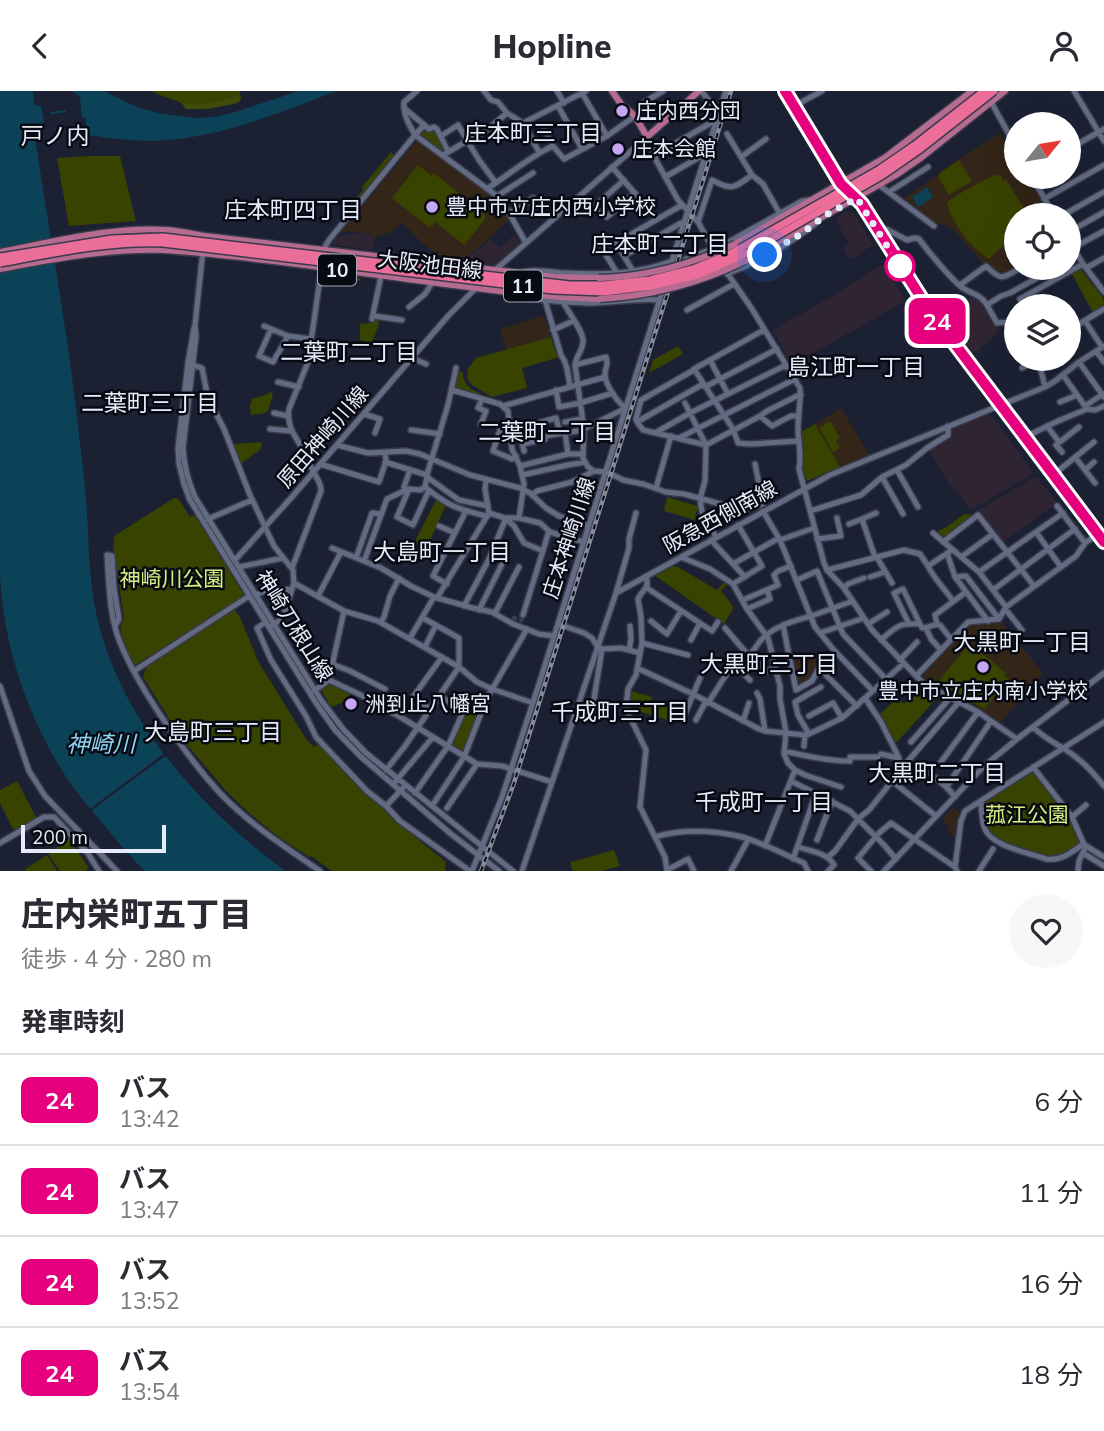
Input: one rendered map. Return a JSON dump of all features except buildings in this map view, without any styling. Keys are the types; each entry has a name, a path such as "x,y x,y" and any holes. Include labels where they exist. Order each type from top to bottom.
{"highway":[{"name":"11","path":"1,253 130,237 155,237 553,283 604,285 650,280 694,269 732,253 849,188 906,152 985,91"},
{"name":"11","path":"2,267 96,247 155,243 570,291 604,292 652,286 683,279 749,252 902,163 994,91"}],"main road":[{"path":"612,91 635,117 647,137 700,91"},
{"path":"785,91 841,184 857,198 927,307 1104,542"},
{"name":"大阪池田線","path":"1,253 79,237 167,230 572,278 639,275 704,257 734,244 872,167 972,91"},
{"name":"大阪池田線","path":"2,267 143,249 203,253 566,298 635,296 707,278 745,261 879,185 922,156 1005,91"}],"street":[{"path":"417,91 404,102 404,114 415,135 445,153 497,196 526,243"},
{"path":"484,91 523,124 539,152"},
{"path":"557,91 582,149"},
{"path":"643,103 663,91"},
{"path":"655,155 718,116 700,91"},
{"name":"庄本神崎川線","path":"471,871 483,846 533,703 726,91"},
{"path":"805,91 809,98"},
{"path":"794,106 822,91"},
{"path":"985,91 1004,126"},
{"path":"1074,91 1101,131 1104,141"},
{"path":"523,124 584,92 607,136"},
{"path":"404,108 423,126 437,129 445,153"},
{"path":"445,153 489,128 507,113"},
{"path":"543,127 552,146 564,159 635,117"},
{"path":"440,136 458,125 496,183"},
{"path":"423,126 326,245 308,362 288,416 291,431 321,484 321,491 292,568 293,586 284,614 280,620 257,628 271,660 316,737 367,791 400,821 471,871"},
{"path":"1082,142 1101,131"},
{"path":"727,134 752,176 762,184 780,213"},
{"path":"647,137 665,177 682,205 698,222 727,274 800,387 799,441 802,455 799,470 827,570 844,587 881,640 924,684 978,712 1017,739"},
{"name":"原田神崎川線","path":"235,560 447,316 475,288 647,137"},
{"path":"741,157 766,139"},
{"path":"488,188 539,152 552,146"},
{"path":"665,177 706,154"},
{"path":"1045,199 1104,165"},
{"path":"612,167 624,180 636,195 607,217 596,205 624,180"},
{"path":"889,193 928,167"},
{"path":"497,196 533,173"},
{"path":"698,222 712,180 727,188 735,188 752,176"},
{"path":"879,185 934,226"},
{"path":"1039,189 1047,203"},
{"path":"1081,205 1104,193"},
{"path":"509,212 533,198"},
{"path":"686,259 713,250 802,201 815,199"},
{"path":"633,271 616,243 682,205"},
{"path":"1081,225 1104,212"},
{"path":"727,274 801,234 826,215"},
{"path":"624,256 685,223"},
{"path":"879,232 889,230 907,240 919,239 933,258 960,285 980,296 997,323 1004,322"},
{"path":"1081,244 1104,231"},
{"name":"神崎刀根山線","path":"205,236 196,336 178,448 184,484 190,500 313,692 352,739 402,788 499,871"},
{"path":"603,250 617,273"},
{"path":"1030,294 1104,258"},
{"path":"1081,260 1104,292"},
{"path":"520,273 532,269 565,273 617,273 672,261"},
{"path":"960,285 986,266 998,277 1004,277"},
{"path":"381,277 373,318 402,320"},
{"path":"987,305 1033,280"},
{"path":"409,307 425,295 432,283"},
{"path":"687,310 734,284"},
{"path":"504,291 510,296 563,302 660,300"},
{"path":"545,300 567,368 570,387"},
{"path":"563,302 582,333 582,347 575,362 584,429 583,454 585,463 594,471"},
{"path":"1081,323 1104,309"},
{"path":"553,330 573,321"},
{"path":"1085,321 1101,348 1104,362"},
{"path":"264,326 288,336 312,339"},
{"path":"271,329 259,356 273,362 288,336"},
{"path":"764,330 641,400 637,422 643,430 706,445 801,395"},
{"name":"阪急西側南線","path":"1081,361 1101,348"},
{"path":"637,422 777,349"},
{"path":"519,429 523,448 545,439 544,436 584,429 626,408 620,404 605,377 608,362 604,356 575,362 561,355"},
{"path":"412,358 426,364"},
{"path":"710,360 728,394"},
{"path":"190,364 202,368 208,398 224,429 252,500 265,528 292,568"},
{"name":"神崎刀根山線","path":"190,364 183,448 188,481 253,595"},
{"path":"655,433 786,365"},
{"path":"1025,437 1086,408 1103,395 1081,365"},
{"path":"410,470 397,517 413,525 427,488 427,476 456,368"},
{"path":"695,370 733,429 738,443 799,441"},
{"path":"1041,371 1045,387"},
{"name":"阪急西側南線","path":"616,593 830,475 1045,387 1068,371"},
{"path":"1063,375 1086,408 1095,410 1104,406"},
{"path":"452,390 503,406 605,377"},
{"path":"679,438 795,379"},
{"path":"278,382 299,387"},
{"path":"556,390 559,407 613,393"},
{"path":"1060,402 1077,395"},
{"path":"481,424 486,411 478,408 482,399"},
{"path":"685,403 706,445 705,481 700,499 702,512 714,538 745,577"},
{"path":"503,406 509,415 512,449 522,475 519,518"},
{"path":"274,413 288,416"},
{"path":"364,414 380,419 376,431 367,426"},
{"path":"760,416 772,426 799,416"},
{"path":"516,456 512,459 493,451 501,427 519,429 556,418 568,454"},
{"path":"565,422 582,419"},
{"path":"1061,419 1071,433"},
{"path":"810,512 861,495 882,477 906,465 948,435 948,426"},
{"path":"1047,426 1059,442"},
{"path":"1062,452 1056,445 1079,427"},
{"path":"270,429 291,431"},
{"path":"411,430 440,434"},
{"path":"656,488 671,436"},
{"path":"1053,474 1094,442"},
{"path":"337,445 365,453 413,452 486,480 523,489 559,516 589,526"},
{"path":"320,464 379,482 386,462 385,453"},
{"path":"520,465 568,454 583,454"},
{"path":"1075,457 1095,483"},
{"path":"386,462 427,476 459,500 488,506"},
{"path":"1085,470 1094,462"},
{"path":"522,475 585,463"},
{"path":"533,495 537,491 572,482 594,471 607,472 623,480 745,510 763,504 755,464"},
{"path":"897,470 918,507"},
{"path":"882,477 903,514"},
{"path":"410,638 447,584 488,515 486,480"},
{"path":"364,561 388,498 407,488 427,488 446,504 466,511 540,523 549,531 584,542"},
{"path":"208,519 252,500"},
{"path":"1058,506 1085,543"},
{"path":"447,584 433,576 466,511"},
{"path":"763,511 780,539 810,616 820,633 873,691"},
{"path":"356,558 372,513 381,514"},
{"path":"522,871 600,647 629,548 636,513"},
{"path":"849,524 876,513"},
{"path":"979,572 1063,513"},
{"path":"943,542 978,515 1034,586"},
{"path":"505,518 514,526 524,543 543,551"},
{"path":"464,605 488,561 505,518"},
{"path":"817,539 841,536 838,518"},
{"path":"862,519 875,557 892,583"},
{"path":"733,584 762,566 738,524"},
{"path":"439,526 455,533"},
{"path":"733,563 780,539 814,528"},
{"path":"993,590 1075,529"},
{"path":"523,615 549,531"},
{"path":"1036,532 1061,567"},
{"path":"933,533 949,552 955,577 988,621"},
{"path":"961,557 993,534"},
{"path":"916,676 968,622 999,619 1006,608 1076,556 1085,543 1098,534"},
{"path":"449,546 464,555"},
{"path":"332,548 381,568 435,598 495,613 513,624 554,636"},
{"path":"827,570 909,550 920,554 935,580 953,601"},
{"path":"318,596 341,552"},
{"path":"928,566 949,552"},
{"path":"949,552 961,557 979,572 1022,630"},
{"path":"107,555 110,601 124,652 143,688 189,757 220,793 265,834 320,871"},
{"path":"681,557 710,569 733,584 768,638 780,686 786,732 784,751 788,763 795,771 841,787"},
{"path":"239,567 283,558"},
{"path":"479,610 503,562"},
{"path":"743,600 778,585 774,575 791,566"},
{"path":"495,613 519,567"},
{"path":"797,580 817,571 843,634 886,679"},
{"path":"844,587 886,572"},
{"path":"646,576 647,587 638,599 642,643 637,669 628,689 626,709 646,750 640,807 665,857 667,871 688,859 694,871"},
{"path":"955,577 966,576 999,619"},
{"path":"381,622 399,578"},
{"path":"134,671 253,595 293,586 344,611 381,622 459,667 477,682 533,703"},
{"path":"647,587 712,631 718,622"},
{"path":"909,624 894,593 903,589 931,639 941,650"},
{"path":"747,609 770,599 767,590"},
{"path":"937,624 935,615 966,592"},
{"path":"696,720 738,659 745,659 750,655 765,636 793,620 853,601"},
{"path":"313,692 329,680 344,611"},
{"path":"651,621 667,634 681,611"},
{"path":"868,624 887,612"},
{"path":"502,617 513,618"},
{"path":"386,770 459,667 460,638 423,618"},
{"path":"820,633 864,618"},
{"path":"691,640 700,623"},
{"path":"558,624 584,633 593,638 600,647 592,711"},
{"path":"881,640 897,627 909,624 940,625 951,639"},
{"path":"425,647 436,625"},
{"path":"783,625 796,690 810,682 819,668 857,706"},
{"path":"629,650 631,626"},
{"path":"725,628 766,671 775,668"},
{"path":"432,806 464,757 487,698 527,629"},
{"path":"637,669 765,731 807,734 842,718 857,706 886,679 917,642"},
{"path":"642,643 688,655"},
{"path":"600,647 621,648 640,653"},
{"path":"430,709 413,697 442,657"},
{"path":"332,664 385,689"},
{"path":"734,664 750,680"},
{"path":"884,871 983,767 1104,673"},
{"path":"374,683 377,674"},
{"path":"685,714 700,678"},
{"path":"329,680 397,715 477,764 502,766 552,782"},
{"path":"0,686 29,771 45,796 117,871"},
{"path":"804,746 807,734 795,702 821,687"},
{"name":"神崎刀根山線","path":"313,692 318,706 347,743 396,782"},
{"path":"757,694 765,731"},
{"path":"413,796 448,746 464,710 439,696"},
{"path":"865,698 899,758"},
{"path":"911,742 950,698"},
{"path":"828,857 959,702"},
{"path":"743,721 749,703"},
{"path":"820,728 811,715 834,703 842,718"},
{"path":"306,716 318,706"},
{"path":"822,709 830,724"},
{"path":"941,762 978,712"},
{"path":"947,786 991,721"},
{"path":"956,869 964,811 1104,722"},
{"path":"1033,727 1090,768 1104,786"},
{"path":"396,782 433,737"},
{"path":"784,751 841,761 850,761 850,757 880,755 899,758 929,772 947,786 955,797"},
{"path":"447,808 477,764"},
{"path":"1032,767 1072,817 1084,845 1078,871"},
{"path":"765,846 795,771"},
{"path":"801,786 805,775"},
{"path":"791,781 850,811 896,859"},
{"path":"892,781 936,816"},
{"path":"386,806 402,788"},
{"path":"793,859 816,793"},
{"name":"神崎刀根山線","path":"413,796 432,806 513,871"},
{"path":"817,840 832,801"},
{"path":"981,801 984,827 988,836 997,842 1053,860 1065,857 1084,845"},
{"path":"1072,817 1086,805"},
{"path":"0,843 44,817 54,817 86,852 99,871"},
{"path":"871,871 858,858 891,823 956,869"},
{"path":"655,837 668,833 709,832 738,836 804,863 808,871"},
{"path":"731,871 748,840"},
{"path":"1084,845 1104,857"},
{"path":"798,847 828,857 834,865 828,871"},
{"path":"979,871 993,849"},
{"path":"1083,853 1104,866"},
{"path":"890,865 897,871"}],"shaded area":[{"path":"1000,133 1004,140 1004,189 1035,189 1043,203 1004,203 1004,275 998,275 987,263 984,265 955,231 942,224 936,226 903,199 940,171"},
{"name":"豊中市立庄内西小学校","path":"420,141 494,196 510,219 466,259 442,257 421,242 402,222 391,232 374,238 369,234 353,231 340,233 416,142"},
{"path":"846,212 855,214 873,245 850,260 843,248 849,244 835,219"},
{"path":"366,233 374,238 372,250 332,245 337,237 345,234"},
{"path":"516,234 520,245 496,265 465,261 490,239 499,247"},
{"path":"883,264 906,301 792,365 773,330"},
{"path":"975,296 980,297 1000,331 970,357 946,324 953,319 948,312"},
{"path":"544,315 551,337 506,350 500,329"},
{"path":"841,408 869,454 840,467 815,424"},
{"path":"985,415 992,416 1033,474 972,509 947,481 929,449 950,435 950,428"},
{"path":"1033,478 1039,479 1057,503 1002,543 977,511"},
{"name":"豊中市立庄内南小学校","path":"1002,622 1043,673 1000,723 928,682 920,674 968,624"},
{"path":"823,653 826,658 821,667 812,679 798,688 792,658"},
{"path":"953,807 961,814 956,839 947,830 950,826 942,819"}],"green space":[{"path":"153,91 240,91 240,94 208,104 187,105"},
{"path":"240,94 238,103 208,109 186,109 181,102 203,104"},
{"path":"423,129 434,129 445,150 443,152 420,135"},
{"path":"391,152 394,155 353,207 350,205 363,190 362,187"},
{"path":"120,156 136,221 69,226 57,158"},
{"path":"959,160 972,181 949,195 938,176"},
{"path":"418,165 432,176 434,173 485,214 486,218 464,245 435,222 430,228 392,198"},
{"path":"994,175 1001,176 1004,189 1012,189 1021,203 1004,203 1004,246 989,259 976,249 952,218 947,202"},
{"path":"1081,270 1103,298 1104,304 1093,313 1075,280 1081,280"},
{"path":"323,274 360,278 360,281 349,279 340,283 329,283 323,281"},
{"path":"378,318 372,344 360,340 360,324 370,323"},
{"path":"551,337 560,357 522,368 527,388 492,397 468,380 467,370 476,358"},
{"path":"678,346 683,354 649,373 653,360"},
{"path":"458,370 463,373 467,385 484,397 455,389"},
{"path":"270,391 273,394 268,411 251,415 252,399"},
{"path":"830,421 840,438 836,441 840,448 833,452 819,428"},
{"path":"815,424 840,467 807,481 803,469 801,432"},
{"path":"261,442 260,450 239,465 232,444"},
{"path":"667,497 698,506 695,520 664,511"},
{"name":"神崎川公園","path":"178,498 190,517 195,515 245,597 135,665 121,636 124,619 113,557 114,536"},
{"path":"437,498 446,505 426,549 414,543"},
{"path":"964,514 975,515 945,538 935,533 948,526"},
{"path":"671,566 678,567 717,590 725,581 728,583 721,591 733,609 724,624 654,575"},
{"path":"234,609 258,661 306,739 314,747 318,744 323,747 393,819 446,862 445,871 332,871 276,835 248,812 227,792 182,739 143,677 147,665"},
{"path":"970,643 1006,673 1004,675 1009,679 984,709 938,682"},
{"path":"330,683 351,692 346,701 331,707 322,691"},
{"path":"923,686 939,696 895,744 879,715 897,698 904,704 910,701"},
{"path":"631,691 652,697 651,702 672,708 668,720 628,708"},
{"path":"472,702 482,708 464,754 450,746"},
{"name":"菰江公園","path":"1034,771 1072,820 1082,842 1053,857 1002,841 991,835 986,824 983,804"},
{"path":"17,781 37,819 14,831 0,803 0,790"},
{"path":"69,839 89,868 85,871 60,871 48,854"},
{"path":"614,850 620,866 601,871 573,871 571,862"},
{"path":"47,855 57,871 26,871 25,869"}],"water":[{"name":"神崎川","path":"0,91 33,91 34,105 41,106 44,123 38,125 39,137 35,138 73,381 85,487 92,591 109,655 125,692 168,760 224,819 285,871 145,871 68,780 28,702 11,651 0,574"},
{"path":"71,91 104,91 137,107 162,114 196,118 229,114 299,91 336,91 223,130 200,136 153,141 88,135 85,118 82,118 80,96"},
{"path":"927,187 933,197 918,207 912,197"}],"pier":[{"path":"166,752 168,754 88,813 87,811"}],"waterway":[{"path":"51,113 65,111"}],"tunnel":[{"path":"512,618 521,620 523,615"}],"railway":[{"path":"481,871 514,783 731,91"}],"bus line":[{"name":"24","path":"785,91 841,184 862,204 927,307 1104,542"}],"place":[{"name":"庄内西分団","path":"622,111"},
{"name":"庄本会館","path":"618,149"},
{"name":"豊中市立庄内西小学校","path":"432,207"},
{"name":"豊中市立庄内南小学校","path":"983,667"},
{"name":"洲到止八幡宮","path":"351,704"}],"district":[{"name":"庄本町三丁目","path":"533,133"},
{"name":"戸ノ内","path":"55,136"},
{"name":"庄本町四丁目","path":"293,210"},
{"name":"庄本町二丁目","path":"660,244"},
{"name":"二葉町二丁目","path":"349,352"},
{"name":"島江町一丁目","path":"856,367"},
{"name":"二葉町三丁目","path":"150,403"},
{"name":"二葉町一丁目","path":"547,432"},
{"name":"大島町一丁目","path":"442,552"},
{"name":"大黒町一丁目","path":"1022,642"},
{"name":"大黒町三丁目","path":"769,664"},
{"name":"千成町三丁目","path":"620,712"},
{"name":"大島町三丁目","path":"213,732"},
{"name":"大黒町二丁目","path":"937,773"},
{"name":"千成町一丁目","path":"764,802"}],"route":[{"path":"765,255 857,198 904,273 900,266"}]}
